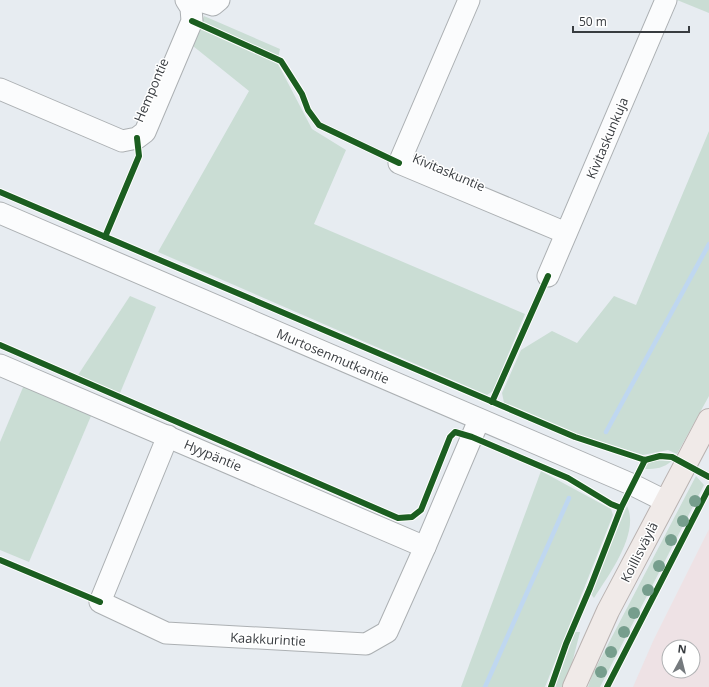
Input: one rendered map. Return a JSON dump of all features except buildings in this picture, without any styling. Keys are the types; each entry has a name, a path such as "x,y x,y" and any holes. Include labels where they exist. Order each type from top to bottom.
{"main road":[{"name":"Koillisväylä","path":"574,687 608,611 709,420"}],"street":[{"name":"Kivitaskuntie","path":"469,0 399,163 566,233"},
{"name":"Kivitaskunkuja","path":"548,276 666,0"},
{"name":"Hempontie","path":"0,89 122,141 137,138 145,132 199,2"},
{"name":"Murtosenmutkantie","path":"0,213 632,485 665,501"},
{"name":"Hyypäntie","path":"0,365 425,547"},
{"name":"Kaakkurintie","path":"168,436 100,602 166,633 366,644 387,632 479,420"}],"shaded area":[{"path":"709,529 709,687 633,687 654,639"}],"green space":[{"path":"677,0 709,0 709,13"},
{"path":"204,16 280,49 277,62 312,129 346,150 314,224 525,314 493,391 487,395 158,252 249,91 193,46"},
{"path":"709,131 709,396 677,454 668,450 643,455 577,434 504,403 502,393 521,350 552,331 577,343 614,296 636,305"},
{"path":"130,296 156,307 120,393 78,375"},
{"path":"24,385 91,416 29,562 0,550 0,442"},
{"path":"655,460 672,461 660,468 645,469 647,464"},
{"path":"541,471 611,509 613,515 545,687 461,687"},
{"path":"696,476 704,485 600,687 588,687 592,675"},
{"path":"627,506 630,517 626,541 621,554 594,598 590,593"},
{"path":"575,632 580,632 566,687 555,687"}],"waterway":[{"path":"606,432 709,244"},
{"path":"485,687 569,498"}],"cycle path":[{"path":"192,21 281,61 302,94 308,110 319,125 399,163"},
{"path":"105,237 139,156 137,138"},
{"path":"0,192 575,437 645,460 660,456 672,457 709,477"},
{"path":"492,402 548,276"},
{"path":"0,345 398,518 412,517 421,510 450,437 455,432 472,437 568,478 611,504 621,508"},
{"path":"551,687 566,644 590,588 621,508 645,460"},
{"path":"607,687 709,488"},
{"path":"0,560 100,602"}]}
